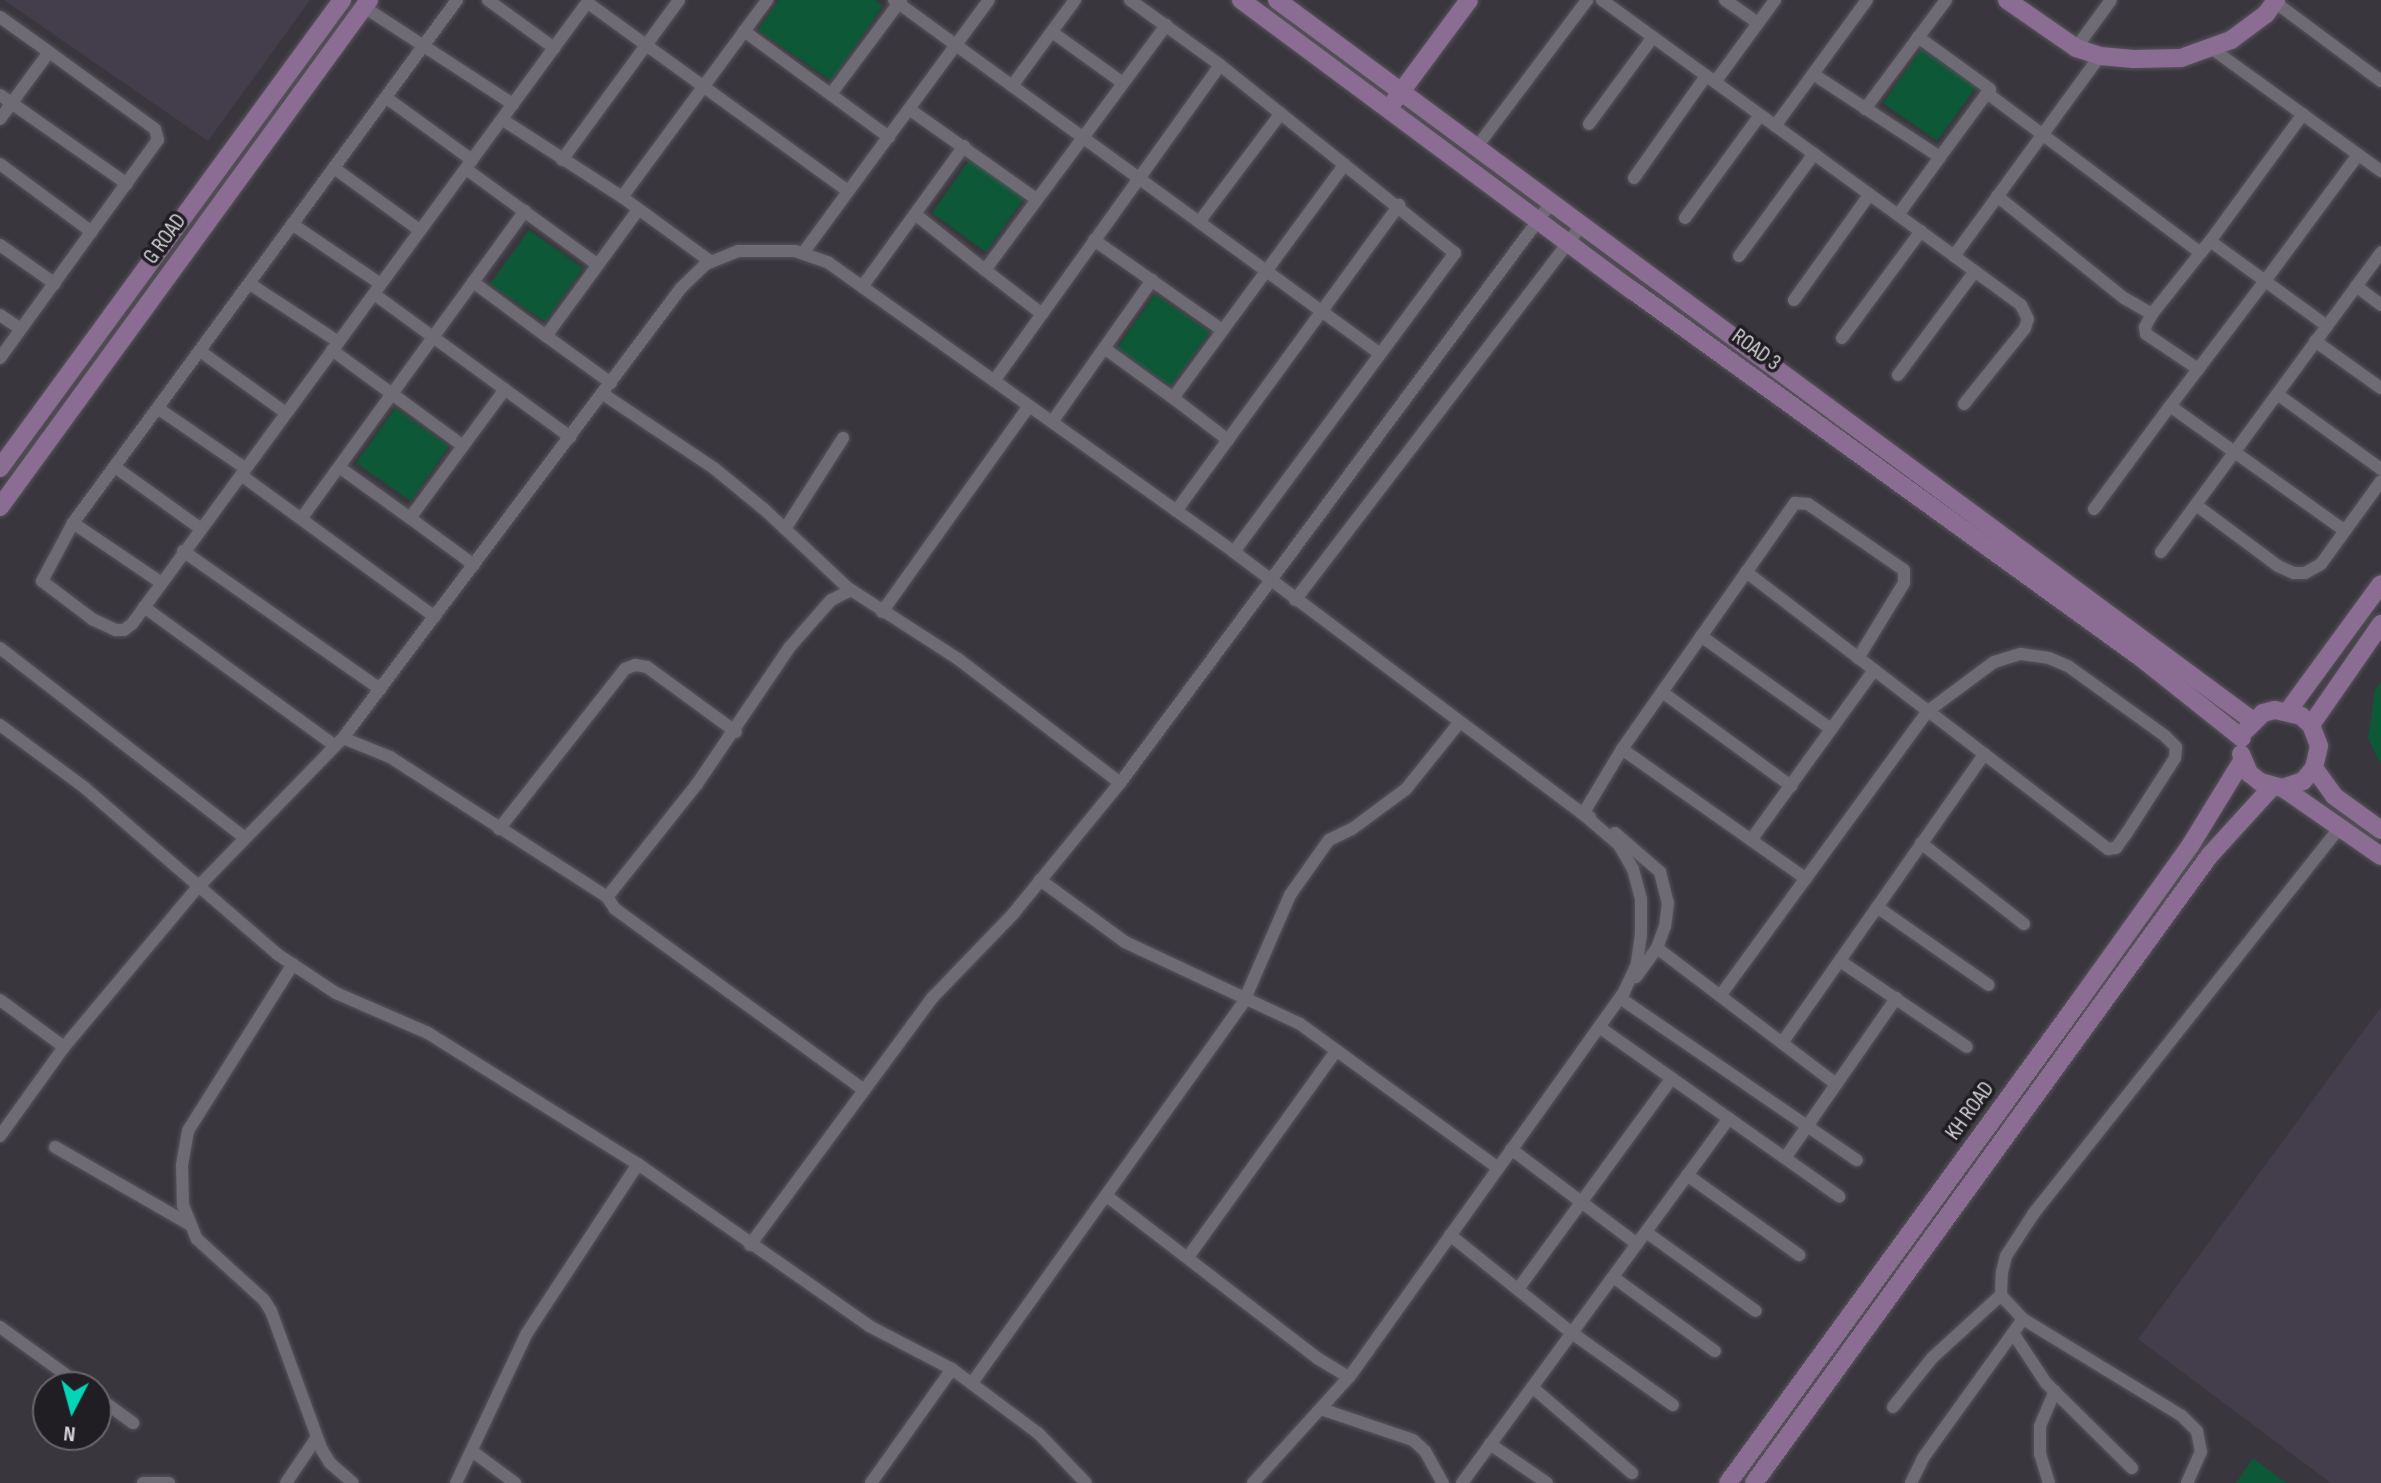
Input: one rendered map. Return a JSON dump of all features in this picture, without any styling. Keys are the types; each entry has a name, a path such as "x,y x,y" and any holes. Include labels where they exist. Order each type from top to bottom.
{"street":[{"name":"G ROAD","path":"0,468 342,0"},
{"path":"457,0 422,45 388,99 292,224 73,523 42,581 92,619 116,630 124,630 132,624 418,229 503,120 588,1 848,191"},
{"path":"488,0 554,48"},
{"path":"562,160 679,0"},
{"path":"622,197 767,0"},
{"path":"803,253 989,0"},
{"path":"1012,86 1075,0"},
{"path":"1130,0 1220,65 1399,205 1455,253 1234,552"},
{"name":"ROAD 3","path":"1241,0 1395,100 1476,148 2253,721"},
{"name":"ROAD 3","path":"1277,0 1567,242 2140,657 2242,738"},
{"path":"1395,100 1469,0"},
{"path":"1476,148 1587,0"},
{"path":"1602,0 2021,305 2028,319 2025,328 1964,404"},
{"path":"1725,0 1758,23"},
{"path":"1634,178 1775,0"},
{"path":"1775,126 1867,0"},
{"path":"1865,109 1946,0"},
{"path":"2007,0 2028,6 2076,48 2100,56 2181,58 2231,40 2266,14 2274,1 2381,81"},
{"path":"2076,48 2111,0"},
{"path":"831,94 898,1 1379,353"},
{"name":"G ROAD","path":"0,507 366,4"},
{"path":"366,4 422,45 513,104"},
{"path":"0,17 158,133 154,148 0,358"},
{"path":"985,270 1166,25"},
{"path":"744,31 889,137"},
{"path":"1052,32 1123,83"},
{"path":"1589,124 1653,37"},
{"path":"1898,215 1990,89 1918,37"},
{"path":"2211,48 2381,171"},
{"path":"0,119 6,99 49,52"},
{"path":"1954,256 2100,56"},
{"path":"994,381 1220,65"},
{"path":"1813,74 1940,157"},
{"path":"1987,93 2201,253"},
{"path":"6,99 127,184"},
{"path":"388,99 525,211 598,265"},
{"path":"909,109 1036,199"},
{"path":"1199,222 1281,113"},
{"path":"2198,369 2146,334 2145,327 2303,114"},
{"path":"1685,218 1760,115"},
{"path":"503,120 622,197 711,262"},
{"path":"862,287 964,146"},
{"path":"1739,256 1814,154"},
{"path":"2094,509 2358,155"},
{"path":"0,164 92,232"},
{"path":"1173,398 1345,164"},
{"path":"334,168 418,229"},
{"path":"1794,300 1870,194"},
{"path":"1997,196 2124,298 2152,314"},
{"path":"750,1245 932,998 1013,914 1120,783 1551,203"},
{"path":"1176,511 1399,205"},
{"path":"546,336 638,210"},
{"path":"301,519 525,211"},
{"path":"915,214 1042,314"},
{"path":"292,224 433,337 570,437"},
{"path":"1295,600 1580,227"},
{"path":"1842,338 1921,231"},
{"path":"1094,240 1222,330"},
{"path":"2210,241 2327,326"},
{"path":"0,245 55,284"},
{"path":"0,1136 64,1047 198,887 338,741 380,689 681,288 711,262 738,251 765,249 803,253 829,263 1234,552 1583,814 1619,845 1633,869 1641,899 1637,964 1622,995"},
{"path":"2161,552 2381,252"},
{"path":"1898,375 1975,271"},
{"path":"1052,422 1152,280"},
{"path":"473,282 611,383"},
{"path":"250,284 463,446"},
{"path":"2356,286 2381,305"},
{"path":"0,315 21,329"},
{"path":"2315,341 2381,388"},
{"path":"1104,348 1228,440"},
{"path":"200,351 286,413"},
{"path":"410,518 505,389"},
{"path":"603,394 715,469 851,590 958,659 1120,783"},
{"path":"2277,394 2381,469"},
{"path":"882,612 1029,406"},
{"path":"2170,406 2345,531"},
{"path":"159,409 435,617"},
{"path":"785,529 843,438"},
{"path":"115,467 200,528"},
{"path":"339,467 474,565"},
{"path":"2196,505 2278,566 2294,573 2305,573 2321,564 2381,481"},
{"path":"1583,814 1622,749 1790,509 1801,502 1904,570 1904,583 1858,658"},
{"path":"73,523 160,582"},
{"path":"183,551 380,689"},
{"path":"1720,996 1928,711 1994,662 2021,654 2049,658 2068,666 2176,747 2171,768 2112,850 1984,754 1928,711 1858,658 1746,572"},
{"path":"2288,711 2381,584"},
{"path":"607,897 736,732 789,648 831,600 851,590"},
{"path":"144,607 338,741 390,757 607,897 615,909 864,1090"},
{"path":"2311,725 2381,624"},
{"path":"1701,636 1831,729"},
{"path":"0,648 245,838"},
{"path":"499,829 625,669 635,665 647,667 736,732"},
{"path":"1751,840 1874,670"},
{"path":"1662,692 1791,786"},
{"path":"2278,788 2303,781 2314,768 2319,746 2311,725 2288,711 2275,710 2253,721 2242,738 2242,761 2249,773 2341,826 2381,856"},
{"path":"972,1383 1108,1197 1244,1001 1290,895 1329,840 1352,829 1406,789 1459,723"},
{"path":"0,725 85,788 198,887 293,964 336,993 428,1033 638,1164 869,1326 952,1369 1038,1433 1086,1483"},
{"path":"1622,749 1806,879"},
{"path":"1782,1043 1984,754"},
{"name":"KH ROAD","path":"1728,1483 2190,846 2242,761"},
{"path":"2314,768 2334,796 2381,830"},
{"name":"KH ROAD","path":"1754,1483 2210,855 2278,788"},
{"path":"1253,1483 1349,1377 1657,948 1665,926 1668,903 1660,872 1615,833 1583,814"},
{"path":"1893,1407 1932,1358 2001,1295 2006,1256 2034,1213 2341,826"},
{"path":"1921,843 2024,924"},
{"path":"1040,880 1125,942 1244,1001 1300,1024 1498,1168"},
{"path":"1877,907 1989,985"},
{"path":"1657,948 1836,1084"},
{"path":"1840,961 1967,1047"},
{"path":"293,964 188,1131 182,1165 183,1205 197,1239 264,1300 271,1311 317,1437 330,1463 353,1483"},
{"path":"1622,995 1857,1160"},
{"path":"1785,1158 1896,998"},
{"path":"0,1000 64,1047"},
{"path":"1599,1027 1839,1196"},
{"path":"1188,1257 1336,1051"},
{"path":"1518,1289 1672,1078"},
{"path":"1462,1483 1729,1118"},
{"path":"55,1147 189,1224"},
{"path":"1511,1149 1637,1244"},
{"path":"456,1483 527,1333 638,1164"},
{"path":"1687,1175 1799,1255"},
{"path":"1108,1197 1317,1358 1349,1377"},
{"path":"1646,1232 1756,1311"},
{"path":"1450,1235 1572,1333 1673,1405"},
{"path":"1613,1277 1715,1351"},
{"path":"2001,1295 2023,1319 2182,1416 2197,1431 2201,1452 2187,1483"},
{"path":"1911,1483 1923,1458 2023,1319"},
{"path":"0,1327 61,1371"},
{"path":"2013,1333 2055,1391 2132,1468"},
{"path":"871,1483 952,1369"},
{"path":"1532,1387 1632,1473"},
{"path":"2049,1483 2040,1454 2040,1426 2055,1391"},
{"path":"112,1408 133,1423"},
{"path":"1321,1409 1413,1440 1425,1451 1443,1483"},
{"path":"286,1483 317,1437"},
{"path":"1490,1444 1547,1483"},
{"path":"472,1451 515,1483"},
{"path":"143,1483 169,1483"}],"shaded area":[{"path":"4,0 310,0 208,141"},
{"path":"2381,1007 2381,1483 2331,1483 2138,1339"}],"green space":[{"path":"779,0 874,0 883,6 831,81 758,30"},
{"path":"1921,49 1976,87 1937,141 1883,103"},
{"path":"970,159 1025,197 986,252 932,213"},
{"path":"529,230 583,268 545,322 490,284"},
{"path":"1155,294 1210,332 1171,386 1117,348"},
{"path":"395,408 449,446 411,501 356,463"},
{"path":"2381,682 2381,765 2368,738 2375,690"},
{"path":"2253,1458 2286,1483 2236,1483"}]}
